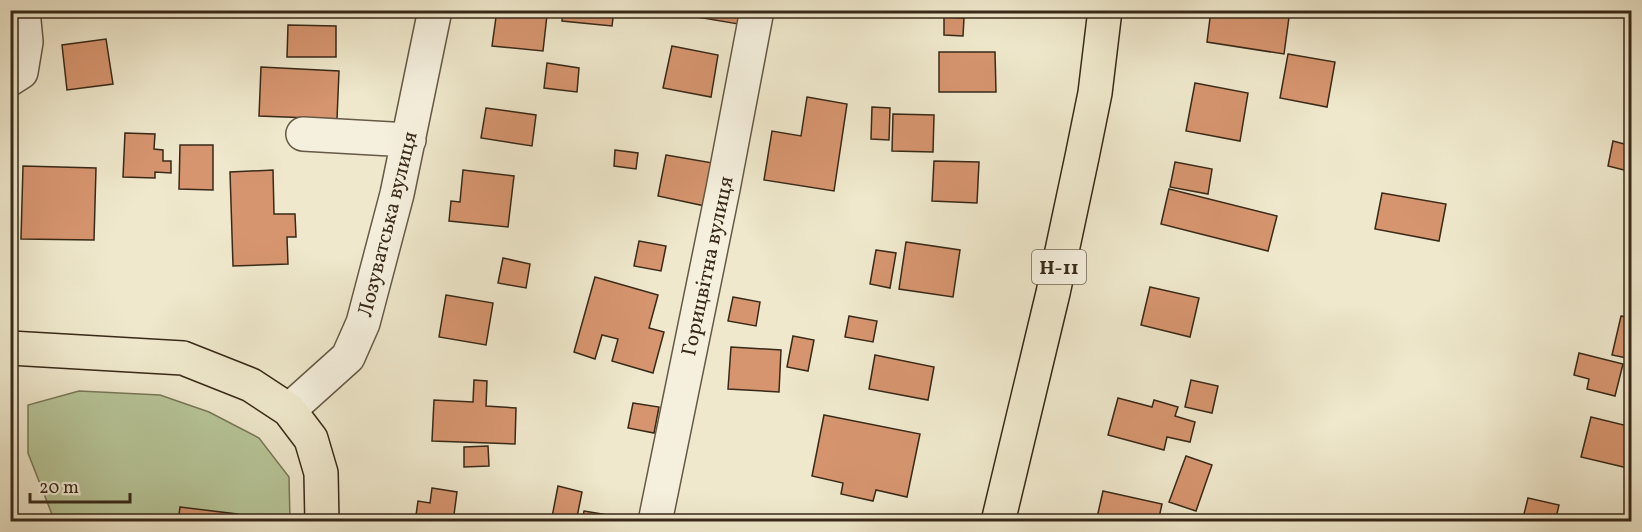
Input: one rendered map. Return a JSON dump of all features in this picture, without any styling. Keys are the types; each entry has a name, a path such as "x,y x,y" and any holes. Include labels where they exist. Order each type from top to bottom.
{"main road":[{"name":"Н-11","path":"998,522 1053,293 1082,157 1095,93 1105,10"},
{"path":"10,348 183,358 251,384 289,410 311,440 321,473 322,522"}],"street":[{"path":"10,79 21,72 26,42 23,10"},
{"name":"Лозуватська вулиця","path":"289,410 348,357 366,312 397,194 435,10"},
{"name":"Горицвітна вулиця","path":"655,522 757,10"},
{"path":"303,134 409,140"}],"green space":[{"path":"79,391 160,395 209,412 259,438 289,477 290,521 52,521 53,517 28,453 28,405"}],"building":[{"path":"497,10 547,15 543,51 492,46"},
{"path":"563,10 614,10 612,26 562,21"},
{"path":"686,10 746,10 744,25 685,15"},
{"path":"1211,10 1254,12 1254,10 1290,10 1284,54 1207,42"},
{"path":"944,17 964,18 963,36 944,35"},
{"path":"288,25 336,26 336,57 287,57"},
{"path":"106,39 113,84 67,90 62,45"},
{"path":"672,46 718,55 711,97 663,88"},
{"path":"939,52 995,52 996,92 939,92"},
{"path":"1288,54 1335,62 1327,107 1280,98"},
{"path":"547,63 579,68 577,92 544,88"},
{"path":"261,67 339,71 337,119 259,116"},
{"path":"1195,83 1248,93 1240,141 1186,131"},
{"path":"807,97 847,104 834,191 764,180 772,131 801,136"},
{"path":"872,107 890,108 889,140 871,139"},
{"path":"486,108 536,115 532,146 481,138"},
{"path":"893,114 934,115 933,152 892,151"},
{"path":"125,133 155,134 154,149 163,150 163,161 171,161 171,173 155,172 155,178 123,177"},
{"path":"1613,141 1632,146 1632,172 1608,166"},
{"path":"180,145 213,145 213,190 179,189"},
{"path":"615,150 638,153 636,169 614,166"},
{"path":"666,155 713,163 705,206 658,196"},
{"path":"934,161 979,162 977,203 932,201"},
{"path":"1175,162 1212,169 1208,194 1170,187"},
{"path":"23,166 96,168 94,240 21,239"},
{"path":"273,170 274,214 295,214 296,237 287,237 288,264 233,266 230,172"},
{"path":"463,170 514,176 508,227 449,221 451,201 460,202"},
{"path":"1169,189 1277,216 1268,251 1161,224"},
{"path":"1382,193 1446,204 1439,241 1375,229"},
{"path":"639,241 666,246 661,271 634,266"},
{"path":"906,242 960,250 953,297 899,289"},
{"path":"876,250 896,253 890,288 870,284"},
{"path":"503,258 530,264 526,288 498,283"},
{"path":"595,277 658,295 649,328 664,332 653,373 612,361 618,339 602,335 595,359 574,352"},
{"path":"1150,287 1199,298 1190,337 1141,325"},
{"path":"446,295 493,303 486,345 439,337"},
{"path":"733,297 760,302 756,326 728,321"},
{"path":"849,316 877,321 873,342 845,337"},
{"path":"1621,316 1632,318 1632,359 1612,355"},
{"path":"793,336 814,340 808,371 787,367"},
{"path":"731,347 781,350 779,392 728,389"},
{"path":"1579,353 1623,364 1615,396 1587,389 1589,379 1574,375"},
{"path":"875,355 934,367 928,400 869,389"},
{"path":"474,380 487,381 486,406 516,408 515,444 432,441 434,400 473,402"},
{"path":"1191,380 1218,386 1212,413 1185,407"},
{"path":"1118,398 1152,407 1154,400 1178,407 1175,416 1195,422 1190,442 1167,437 1164,450 1108,435"},
{"path":"633,403 659,407 654,433 628,428"},
{"path":"824,415 920,434 907,497 876,490 873,501 841,494 843,483 812,476"},
{"path":"1591,417 1632,427 1632,469 1581,457"},
{"path":"488,446 489,466 464,467 464,447"},
{"path":"1186,456 1212,465 1196,511 1169,502"},
{"path":"558,486 582,492 576,522 552,517"},
{"path":"432,488 457,492 453,522 415,522 418,501 430,503"},
{"path":"1103,491 1162,504 1158,522 1096,522"},
{"path":"1528,498 1559,505 1555,522 1522,522"},
{"path":"180,507 237,514 236,522 178,522"},
{"path":"584,511 631,519 631,522 582,522"},
{"path":"1566,515 1596,522 1565,522"}]}
